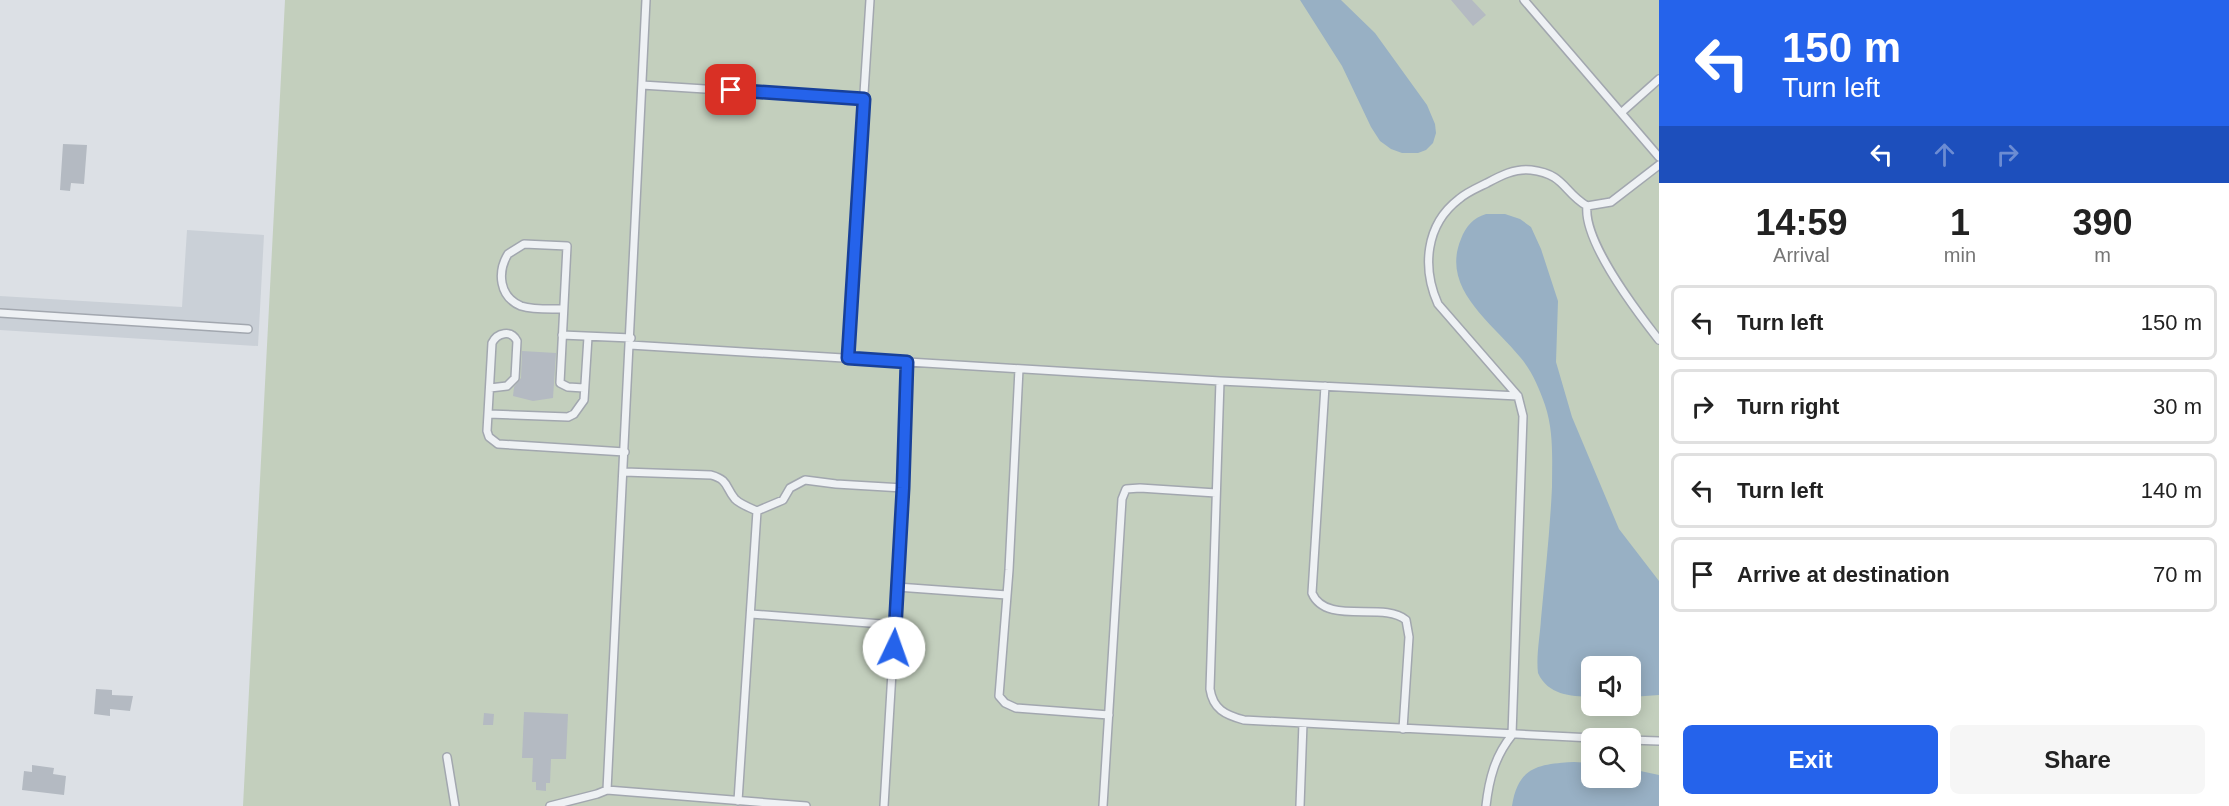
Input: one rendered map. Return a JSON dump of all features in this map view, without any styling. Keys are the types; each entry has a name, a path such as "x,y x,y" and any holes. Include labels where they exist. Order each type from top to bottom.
{"lane":[{"path":"607,790 631,342 646,0"},
{"path":"848,358 870,0"},
{"path":"1524,0 1659,157"},
{"path":"1622,112 1659,79"},
{"path":"642,85 864,99"},
{"path":"1486,806 1494,764 1512,735 1522,416 1518,396 1438,304 1430,286 1427,265 1428,248 1433,232 1450,206 1458,199 1500,176 1531,170 1558,179 1564,183 1575,199 1587,206 1611,202 1659,165"},
{"path":"1587,206 1586,217 1608,269 1659,340"},
{"path":"563,309 522,306 509,298 503,287 501,275 504,260 508,254 524,244 567,246 560,383 563,386 584,388"},
{"path":"0,313 248,329"},
{"path":"490,388 507,386 515,378 517,341 510,334 495,337 492,343 487,431 489,437 498,444 624,452"},
{"path":"562,335 907,362 1518,396"},
{"path":"488,414 568,417 579,408 584,400 588,337"},
{"path":"884,806 903,488 907,362"},
{"path":"1019,369 1007,595 999,696 1005,703 1016,708 1109,715"},
{"path":"1220,381 1211,696 1218,709 1244,720 1581,738"},
{"path":"1325,386 1312,593 1318,602 1330,608 1392,614 1406,620 1409,637 1403,729"},
{"path":"624,471 711,475 726,483 736,500 757,511"},
{"path":"757,511 783,500 790,488 805,480 903,488"},
{"path":"1103,806 1122,499 1126,489 1140,488 1216,493"},
{"path":"738,801 757,511"},
{"path":"897,587 1007,595"},
{"path":"751,614 895,625"},
{"path":"1300,806 1303,723"},
{"path":"1641,740 1659,741"},
{"path":"447,757 455,806"},
{"path":"550,806 607,790 806,806"}],"shaded area":[{"path":"187,230 264,235 258,346 0,330 0,296 182,307"}],"green space":[{"path":"285,0 1659,0 1659,806 243,806"}],"water":[{"path":"1300,0 1341,0 1375,33 1427,105 1435,124 1436,133 1433,143 1426,150 1418,153 1402,153 1380,141 1342,66"},
{"path":"1505,214 1520,219 1531,227 1541,249 1558,301 1556,362 1572,417 1619,529 1659,581 1659,695 1641,696 1641,656 1581,656 1581,696 1554,690 1542,680 1538,673 1551,504 1551,435 1545,405 1532,374 1509,344 1472,304 1463,289 1458,274 1456,257 1461,239 1468,226 1481,216"},
{"path":"1581,762 1581,788 1641,788 1641,771 1659,775 1659,806 1512,806 1519,783 1525,775 1550,764"}],"building":[{"path":"1451,0 1472,0 1486,15 1473,26"},
{"path":"63,144 87,145 84,184 71,183 70,191 60,190"},
{"path":"522,351 556,353 553,398 533,401 513,396 514,387 521,378"},
{"path":"96,689 112,690 112,695 133,696 130,711 110,709 110,716 94,714"},
{"path":"524,712 568,714 566,759 551,759 550,783 546,783 546,791 536,790 536,782 532,782 533,758 522,758"},
{"path":"484,713 494,714 493,725 483,725"},
{"path":"32,765 54,768 53,774 66,776 64,795 22,790 24,771 32,772"}],"route":[{"path":"731,90 864,99 848,358 907,362 894,648"}]}
